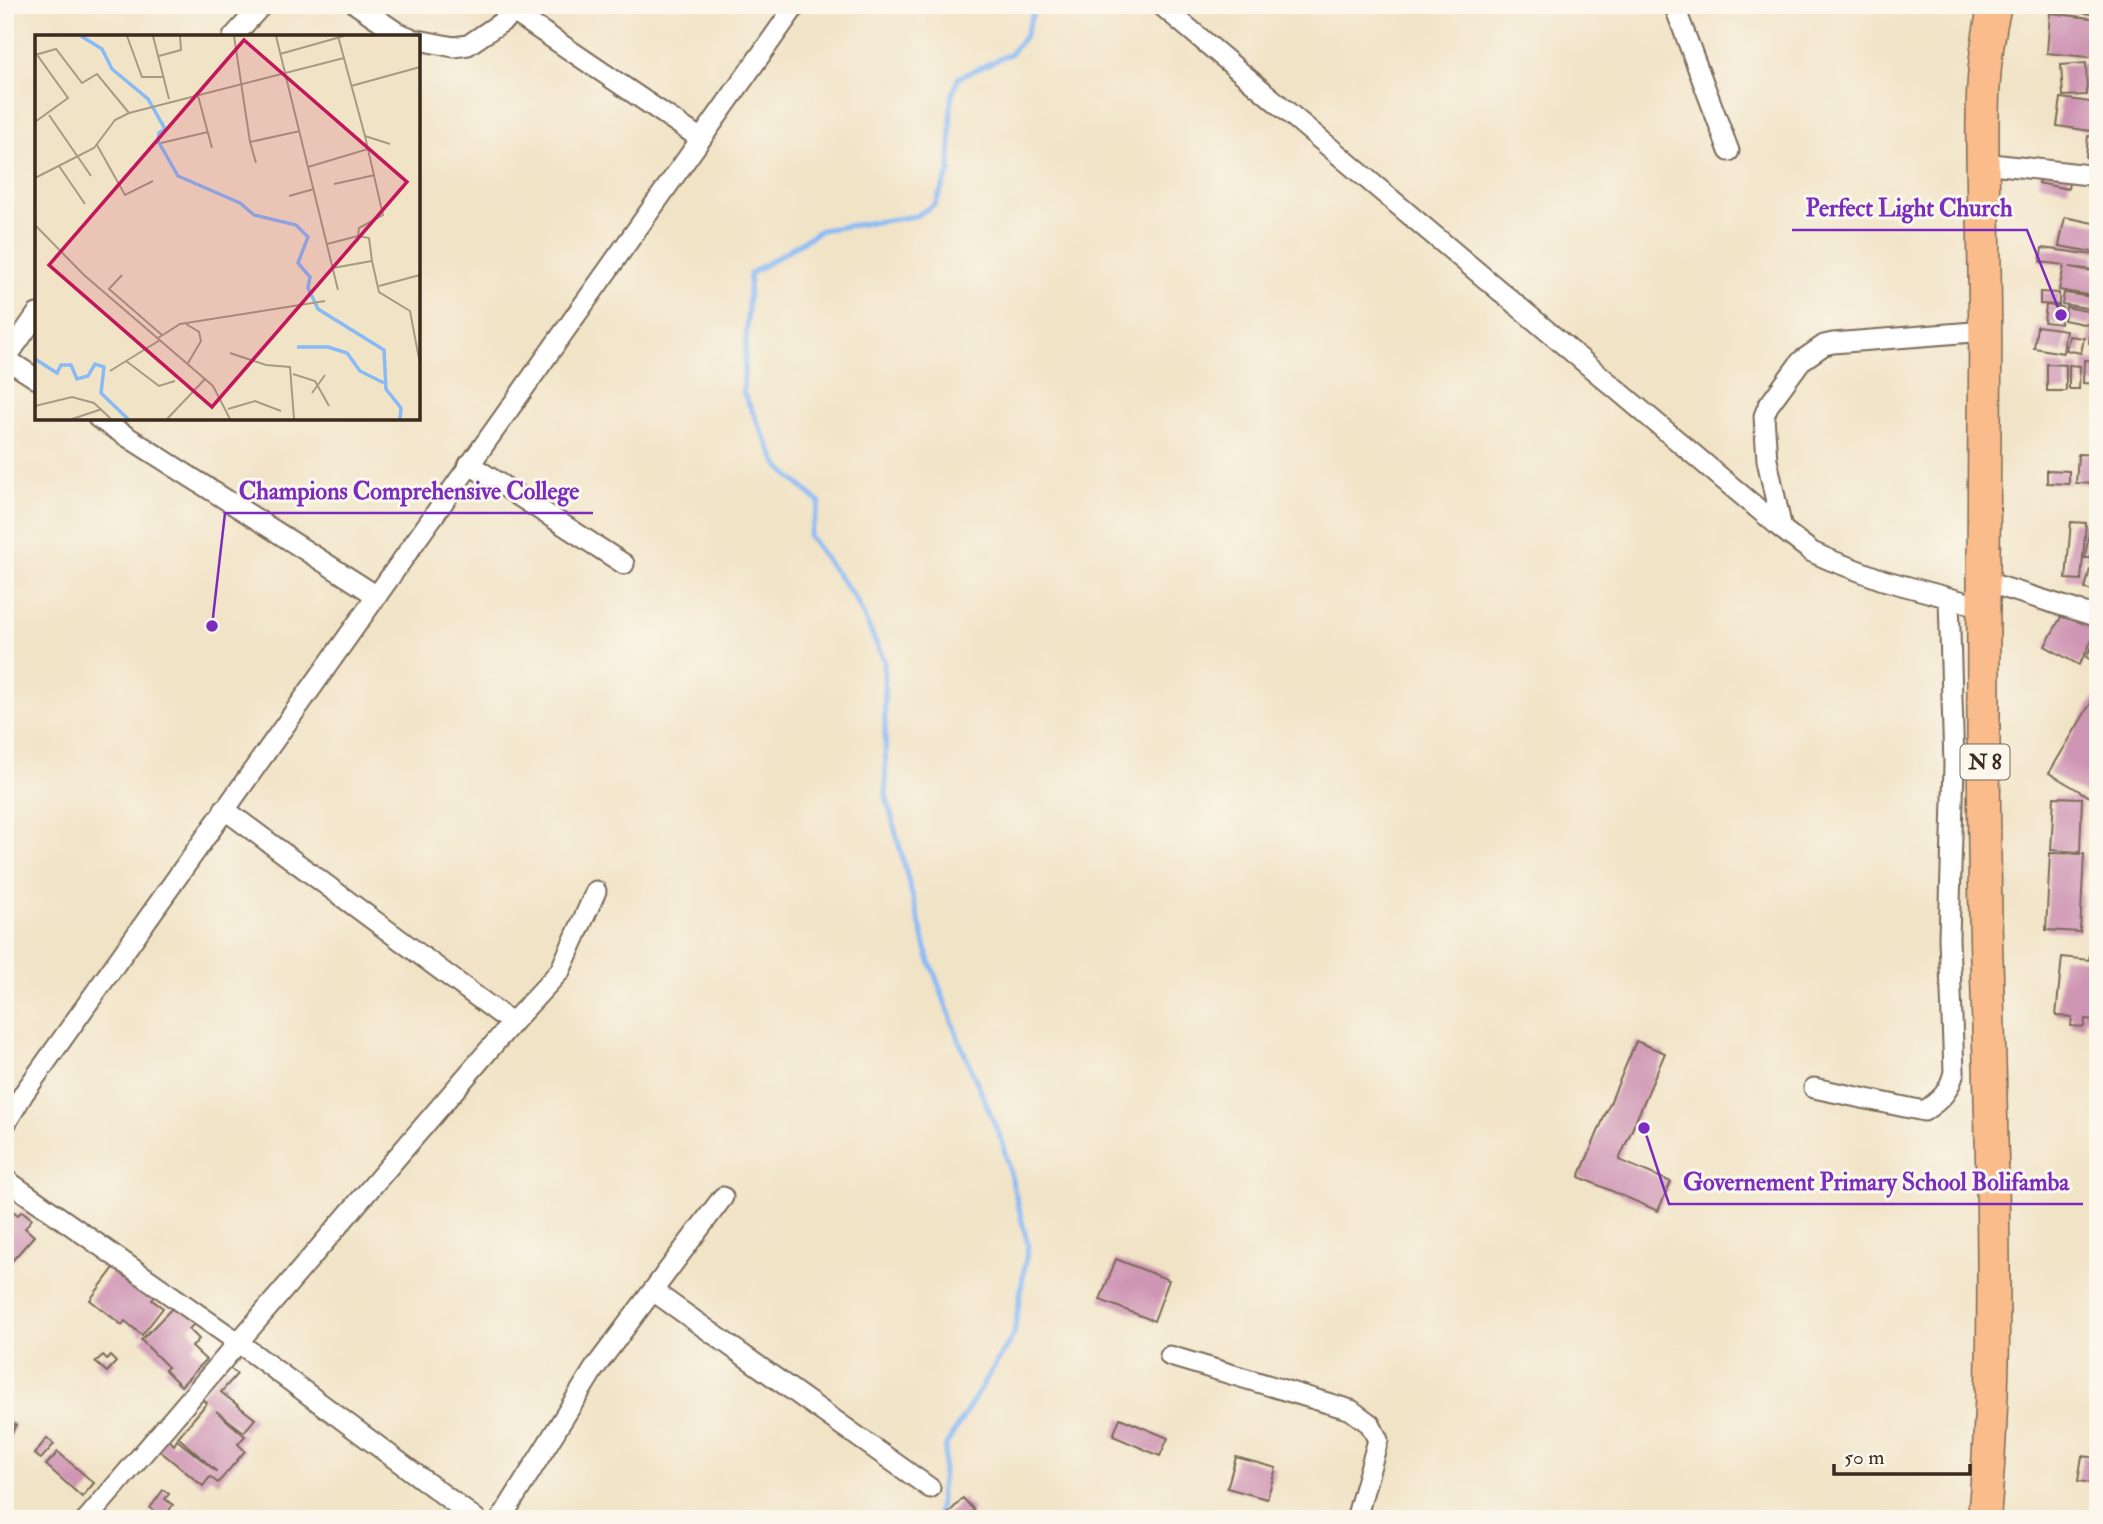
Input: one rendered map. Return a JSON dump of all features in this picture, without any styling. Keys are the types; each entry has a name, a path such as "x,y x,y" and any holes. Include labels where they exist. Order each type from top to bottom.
{"highway":[{"name":"N 8","path":"1984,1519 1989,1468 1994,1291 1986,934 1983,594 1986,331 1982,89 1987,40 1995,5"}],"street":[{"path":"235,35 262,5"},
{"path":"357,5 405,35"},
{"path":"5,1125 32,1082 224,810 796,5"},
{"path":"1161,5 1812,552 1883,580 1949,598 1983,594 2098,617"},
{"path":"1674,5 1729,151"},
{"path":"420,40 454,47 468,45 512,9 701,139"},
{"path":"1983,163 2098,176"},
{"path":"35,317 6,359 35,378"},
{"path":"1782,528 1767,460 1764,416 1768,406 1801,361 1824,345 1833,343 1986,331"},
{"path":"102,420 377,596"},
{"path":"469,464 624,564"},
{"path":"1814,1088 1924,1111 1941,1100 1950,1088 1954,1072 1949,938 1954,765 1949,598"},
{"path":"224,810 512,1023"},
{"path":"88,1519 512,1023 560,971 596,891"},
{"path":"5,1179 239,1343 476,1519"},
{"path":"501,1519 581,1388 723,1197"},
{"path":"653,1291 930,1488"},
{"path":"1170,1356 1351,1410 1370,1424 1378,1440 1356,1519"}],"building":[{"path":"2062,5 2098,5 2098,15 2061,9"},
{"path":"2050,13 2098,19 2098,58 2047,53"},
{"path":"2086,63 2087,95 2063,96 2061,65"},
{"path":"2061,98 2098,103 2098,132 2057,126"},
{"path":"2088,136 2098,137 2098,159 2086,157"},
{"path":"2041,169 2070,175 2068,189 2038,183"},
{"path":"2065,217 2098,224 2098,253 2059,246"},
{"path":"2042,248 2095,255 2093,270 2070,267 2098,272 2098,297 2059,290 2064,265 2040,262"},
{"path":"2040,292 2059,293 2059,305 2040,304"},
{"path":"2064,293 2098,298 2098,310 2062,304"},
{"path":"2046,305 2062,307 2060,324 2044,322"},
{"path":"2066,307 2092,312 2089,325 2064,320"},
{"path":"2092,312 2098,313 2098,344 2089,343"},
{"path":"2037,326 2066,330 2063,353 2034,348"},
{"path":"2069,336 2084,338 2081,353 2066,350"},
{"path":"2084,360 2098,361 2098,384 2083,383"},
{"path":"2047,364 2066,365 2066,391 2047,391"},
{"path":"2069,365 2080,366 2079,389 2069,389"},
{"path":"2078,454 2098,455 2098,484 2076,483"},
{"path":"2047,470 2069,471 2069,484 2047,483"},
{"path":"2071,522 2086,523 2081,580 2066,579"},
{"path":"2090,527 2095,528 2090,558 2085,558"},
{"path":"2090,569 2098,571 2098,592 2085,589"},
{"path":"2094,604 2098,606 2098,629 2079,665 2045,646 2066,608 2086,620"},
{"path":"2098,636 2098,664 2086,657"},
{"path":"2098,691 2098,802 2049,773"},
{"path":"2054,797 2082,798 2080,852 2051,850"},
{"path":"2050,853 2084,854 2080,932 2046,930"},
{"path":"2090,954 2098,955 2096,1020 2085,1019 2084,1027 2071,1026 2072,1017 2056,1016 2062,957 2089,960"},
{"path":"1636,1041 1665,1053 1619,1160 1671,1182 1658,1211 1579,1177"},
{"path":"5,1205 18,1215 22,1211 32,1219 25,1228 34,1236 11,1262 5,1257"},
{"path":"1116,1259 1169,1280 1154,1321 1100,1300"},
{"path":"116,1265 156,1295 152,1300 163,1308 142,1335 125,1321 122,1325 90,1300"},
{"path":"184,1296 203,1315 189,1329 199,1339 192,1347 206,1360 181,1386 165,1370 168,1367 141,1340"},
{"path":"103,1355 107,1359 110,1356 116,1362 107,1372 95,1362"},
{"path":"227,1366 237,1374 221,1392 255,1419 244,1432 216,1411 245,1436 238,1444 245,1451 218,1483 210,1477 203,1486 155,1447 163,1436 174,1445 177,1440 217,1472 178,1437 207,1403 200,1396"},
{"path":"1120,1418 1168,1438 1160,1456 1113,1436"},
{"path":"5,1419 16,1425 8,1441 5,1440"},
{"path":"47,1438 54,1444 41,1459 34,1454"},
{"path":"58,1452 94,1483 82,1497 46,1465"},
{"path":"2082,1456 2098,1458 2098,1484 2078,1481"},
{"path":"1236,1457 1276,1468 1267,1499 1227,1488"},
{"path":"163,1490 169,1494 165,1499 173,1505 163,1518 150,1508"},
{"path":"963,1498 974,1510 965,1519 943,1519"}],"waterway":[{"path":"934,1519 938,1516 946,1445 1014,1334 1028,1245 1002,1141 959,1040 928,956 886,795 884,660 856,600 809,536 820,503 779,467 743,392 750,274 821,230 916,216 935,204 950,171 951,99 958,78 1010,54 1025,36 1036,5"}],"place":[{"name":"Perfect Light Church","path":"2061,315"},
{"name":"Champions Comprehensive College","path":"212,626"},
{"name":"Governement Primary School Bolifamba","path":"1644,1128"}]}
